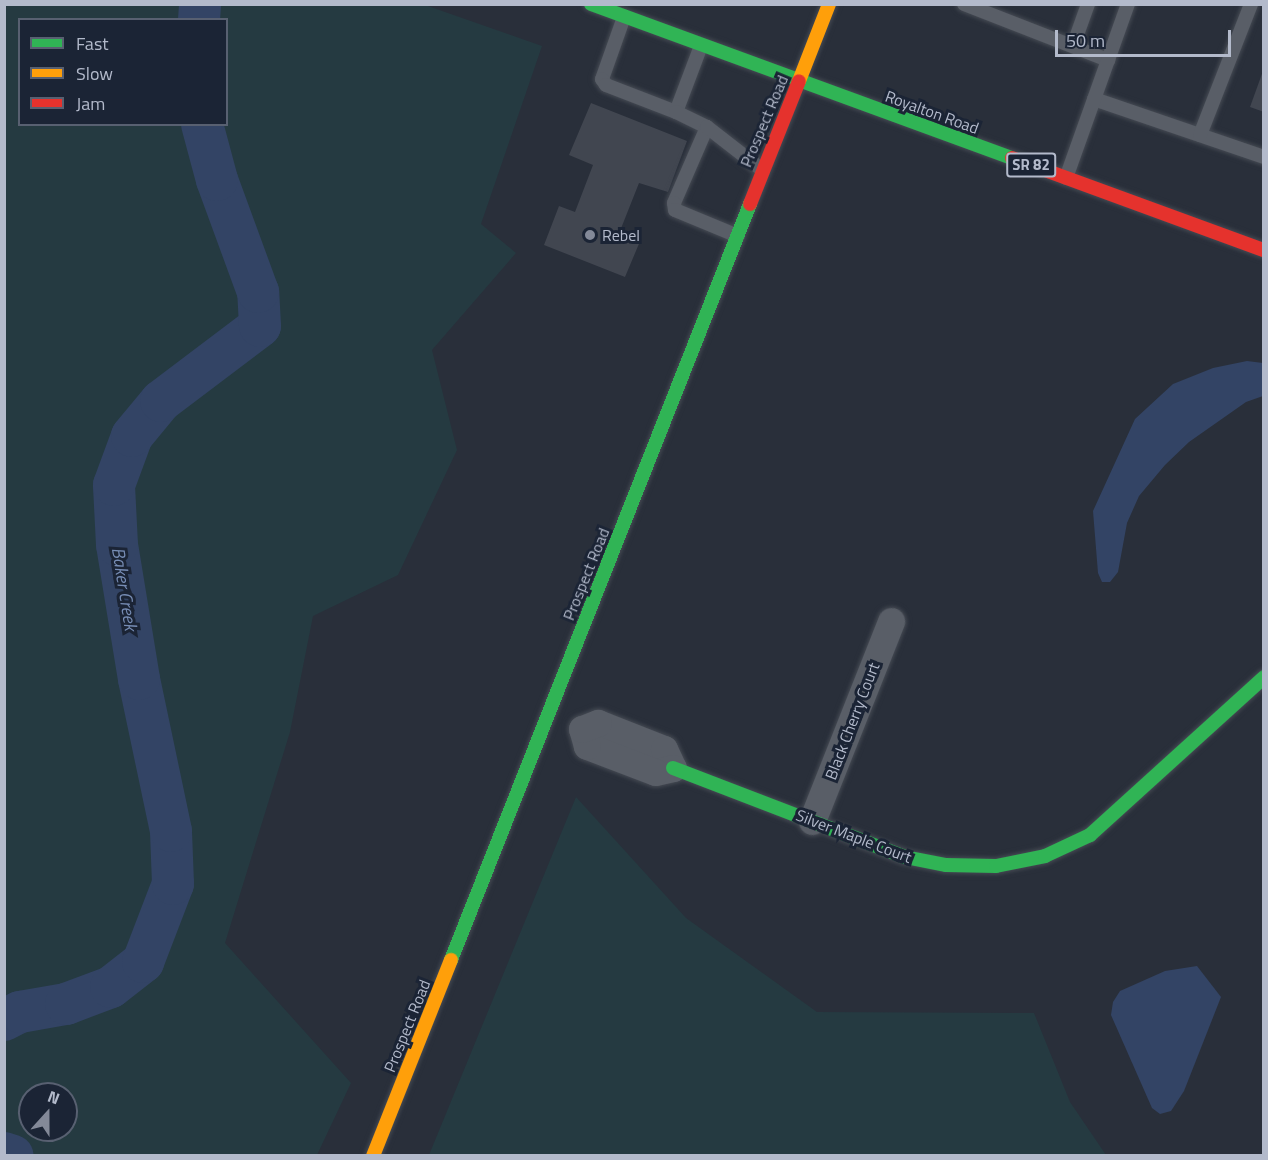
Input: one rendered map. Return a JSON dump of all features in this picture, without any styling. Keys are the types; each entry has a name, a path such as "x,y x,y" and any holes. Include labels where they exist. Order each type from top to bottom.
{"street":[{"name":"Royalton Road","path":"591,4 1263,250"},
{"name":"Prospect Road","path":"373,1155 738,236 761,169 829,4"},
{"name":"Black Cherry Court","path":"812,821 891,621"},
{"name":"Silver Maple Court","path":"547,716 582,729 586,746 654,772 673,768 926,863 996,866 1045,856 1090,835 1111,819 1263,677"}],"lane":[{"path":"964,4 1108,60"},
{"path":"1073,46 1088,4"},
{"path":"1066,178 1128,4"},
{"path":"1200,135 1251,4"},
{"path":"624,17 602,79 606,85 676,112 707,127 761,169"},
{"path":"676,112 701,45"},
{"path":"1094,99 1263,156"},
{"path":"707,127 674,204 675,210 738,236"}],"shaded area":[{"path":"5,4 425,5 542,46 481,224 516,253 432,350 457,450 398,575 313,616 290,732 225,943 351,1083 317,1155 5,1155"},
{"path":"576,797 686,918 817,1012 1034,1013 1070,1102 1106,1155 429,1155"}],"water":[{"path":"1247,361 1263,363 1263,396 1246,402 1189,442 1165,465 1139,496 1127,523 1118,572 1110,582 1102,582 1098,573 1093,511 1135,419 1173,384 1213,368"},
{"path":"1197,966 1221,997 1184,1091 1171,1111 1160,1114 1152,1108 1111,1015 1113,1002 1120,991 1165,971"}],"building":[{"path":"1264,71 1264,112 1250,107"},
{"path":"591,103 687,141 668,192 639,183 620,231 641,239 625,277 544,245 559,206 575,212 593,165 569,155"}],"waterway":[{"name":"Baker Creek","path":"199,18 200,4"},
{"name":"Baker Creek","path":"4,1020 20,1012 66,1004 111,987 143,962 173,884 171,831 139,679 117,545 114,485 132,436 161,401 260,326 258,292 217,180 203,126"},
{"name":"Baker Creek","path":"4,1153 13,1156"}],"traffic: fast":[{"path":"591,4 1012,158"},
{"path":"451,960 750,204"},
{"path":"673,768 905,857 946,865 996,866 1045,856 1090,835 1264,677"}],"traffic: slow":[{"path":"799,81 829,4"},
{"path":"373,1156 451,960"}],"traffic: jam":[{"path":"750,204 799,81"},
{"path":"1012,158 1264,250"}],"place":[{"name":"Rebel","path":"590,235"}]}
